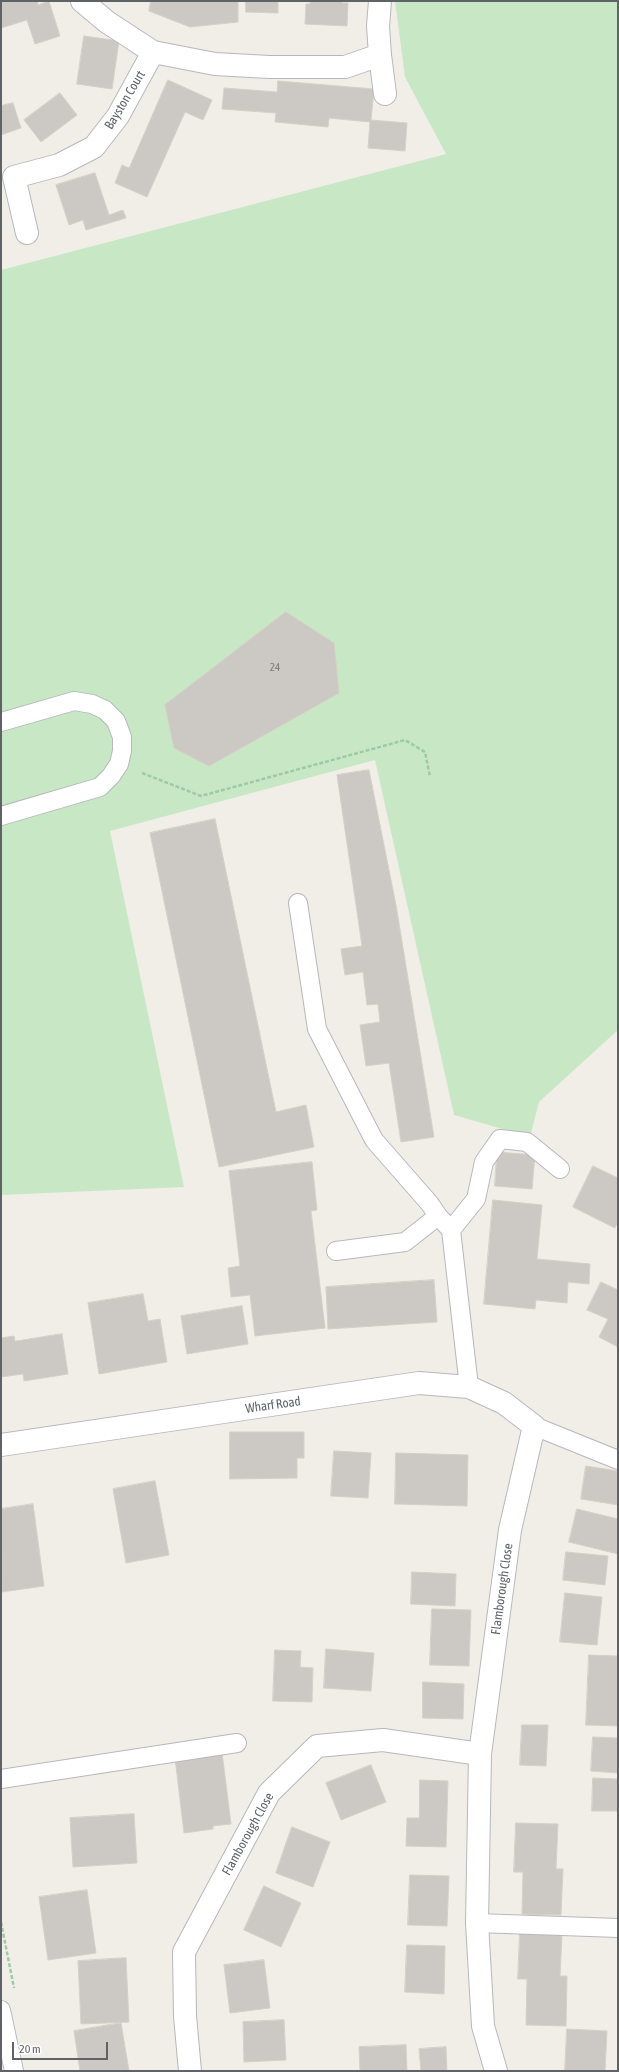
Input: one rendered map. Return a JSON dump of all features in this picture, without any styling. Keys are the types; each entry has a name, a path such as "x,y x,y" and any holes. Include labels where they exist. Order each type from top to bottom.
{"street":[{"path":"82,1 106,22 153,52 215,64 269,67 345,67 380,55"},
{"path":"380,1 378,26 385,94"},
{"name":"Bayston Court","path":"27,233 14,177 59,165 94,147 118,116 136,80 153,52"},
{"name":"Wharf Road","path":"1,1445 420,1383 469,1387 504,1402 534,1426"},
{"name":"Flamborough Close","path":"496,2071 483,2026 477,1923 480,1754 510,1530 534,1426"},
{"name":"Flamborough Close","path":"190,2071 185,2016 184,1952 269,1793 317,1746 383,1740 480,1754"}],"lane":[{"path":"1,722 74,702 92,704 104,710 116,721 122,737 119,764 111,776 100,787 1,816"},
{"path":"298,903 317,1029 374,1140 430,1204 438,1216 452,1230 469,1387"},
{"path":"452,1230 476,1199 484,1162 500,1139 527,1142 560,1169"},
{"path":"336,1251 405,1242 438,1216"},
{"path":"534,1426 618,1460"},
{"path":"1,1779 237,1743"},
{"path":"477,1923 618,1928"},
{"path":"1,2010 14,2071"}],"path":[{"path":"119,764 201,796 405,740 425,752 430,777"}],"green space":[{"path":"395,1 618,1 618,1030 539,1102 530,1137 454,1115 375,760 110,831 184,1187 1,1195 1,270 446,154 405,77"}],"building":[{"path":"1,1 37,1 38,5 49,1 60,36 35,44 27,20 1,28"},
{"path":"151,1 238,1 238,22 190,27 149,11"},
{"path":"246,1 278,1 278,13 246,12"},
{"path":"310,1 342,1 342,3 348,3 347,26 305,24 306,4 310,4"},
{"path":"84,36 119,41 112,89 77,84"},
{"path":"168,80 212,100 203,120 185,112 147,197 115,183 122,165 129,168"},
{"path":"278,81 374,89 371,120 407,123 405,151 368,148 370,122 329,118 328,127 275,122 276,113 222,109 224,88 277,92"},
{"path":"60,93 77,115 41,142 24,120"},
{"path":"13,103 21,128 1,135 1,106"},
{"path":"95,173 109,215 123,210 126,218 86,230 83,220 69,225 56,185"},
{"path":"286,612 334,643 339,693 209,766 174,748 165,705"},
{"path":"369,770 396,905 434,1137 401,1142 389,1063 366,1066 360,1025 380,1022 378,1004 367,1005 363,972 345,975 341,949 362,946 337,775"},
{"path":"215,819 276,1112 306,1105 314,1147 219,1167 150,833"},
{"path":"497,1152 535,1155 532,1189 495,1186"},
{"path":"312,1162 317,1210 311,1211 325,1328 255,1336 250,1295 231,1297 228,1268 240,1266 229,1171"},
{"path":"593,1166 618,1178 618,1221 615,1228 573,1207"},
{"path":"493,1200 542,1205 537,1259 590,1264 589,1284 568,1282 567,1303 536,1300 535,1309 484,1304"},
{"path":"434,1280 437,1322 328,1329 326,1287"},
{"path":"601,1282 618,1290 618,1347 599,1337 608,1319 587,1310"},
{"path":"143,1294 148,1321 160,1319 167,1362 99,1374 88,1303"},
{"path":"242,1306 248,1344 187,1354 181,1316"},
{"path":"62,1334 68,1374 24,1381 23,1374 1,1377 1,1338 14,1336 15,1341"},
{"path":"230,1432 304,1432 304,1458 297,1458 297,1478 230,1479"},
{"path":"334,1451 371,1453 368,1498 331,1496"},
{"path":"396,1453 468,1455 467,1506 395,1504"},
{"path":"586,1466 618,1471 618,1505 581,1499"},
{"path":"155,1481 169,1555 126,1563 113,1489"},
{"path":"33,1504 44,1586 2,1592 1,1509"},
{"path":"577,1509 618,1519 618,1554 569,1542"},
{"path":"566,1552 608,1556 605,1585 563,1580"},
{"path":"412,1572 456,1574 455,1606 411,1604"},
{"path":"565,1593 602,1597 597,1645 560,1642"},
{"path":"432,1609 471,1610 469,1666 430,1665"},
{"path":"326,1649 374,1653 371,1691 324,1688"},
{"path":"275,1650 301,1651 300,1667 313,1668 312,1702 273,1701"},
{"path":"589,1655 618,1656 618,1726 586,1725"},
{"path":"423,1682 464,1684 463,1719 423,1718"},
{"path":"522,1725 548,1725 546,1766 520,1765"},
{"path":"593,1737 618,1738 618,1773 591,1771"},
{"path":"222,1752 231,1824 213,1826 213,1829 184,1833 175,1758"},
{"path":"371,1765 386,1802 341,1820 326,1783"},
{"path":"593,1778 618,1779 618,1811 592,1811"},
{"path":"420,1780 448,1781 446,1847 406,1846 407,1818 419,1818"},
{"path":"134,1814 137,1863 73,1867 70,1818"},
{"path":"516,1823 558,1824 556,1869 563,1869 561,1915 522,1914 523,1872 514,1872"},
{"path":"292,1827 330,1842 313,1887 276,1873"},
{"path":"410,1875 449,1876 447,1926 408,1925"},
{"path":"264,1886 301,1903 281,1947 244,1930"},
{"path":"87,1890 96,1953 48,1960 39,1897"},
{"path":"520,1932 562,1934 560,1976 567,1976 566,2026 526,2025 527,1979 518,1979"},
{"path":"407,1945 445,1946 444,1994 405,1992"},
{"path":"126,1958 129,2022 81,2024 78,1961"},
{"path":"264,1960 270,2008 230,2013 224,1965"},
{"path":"284,2020 286,2060 244,2062 243,2022"},
{"path":"121,2023 129,2071 80,2071 74,2031"},
{"path":"567,2029 607,2031 605,2071 565,2071"},
{"path":"406,2045 407,2071 360,2071 359,2047"},
{"path":"446,2047 447,2071 421,2071 419,2049"}]}
